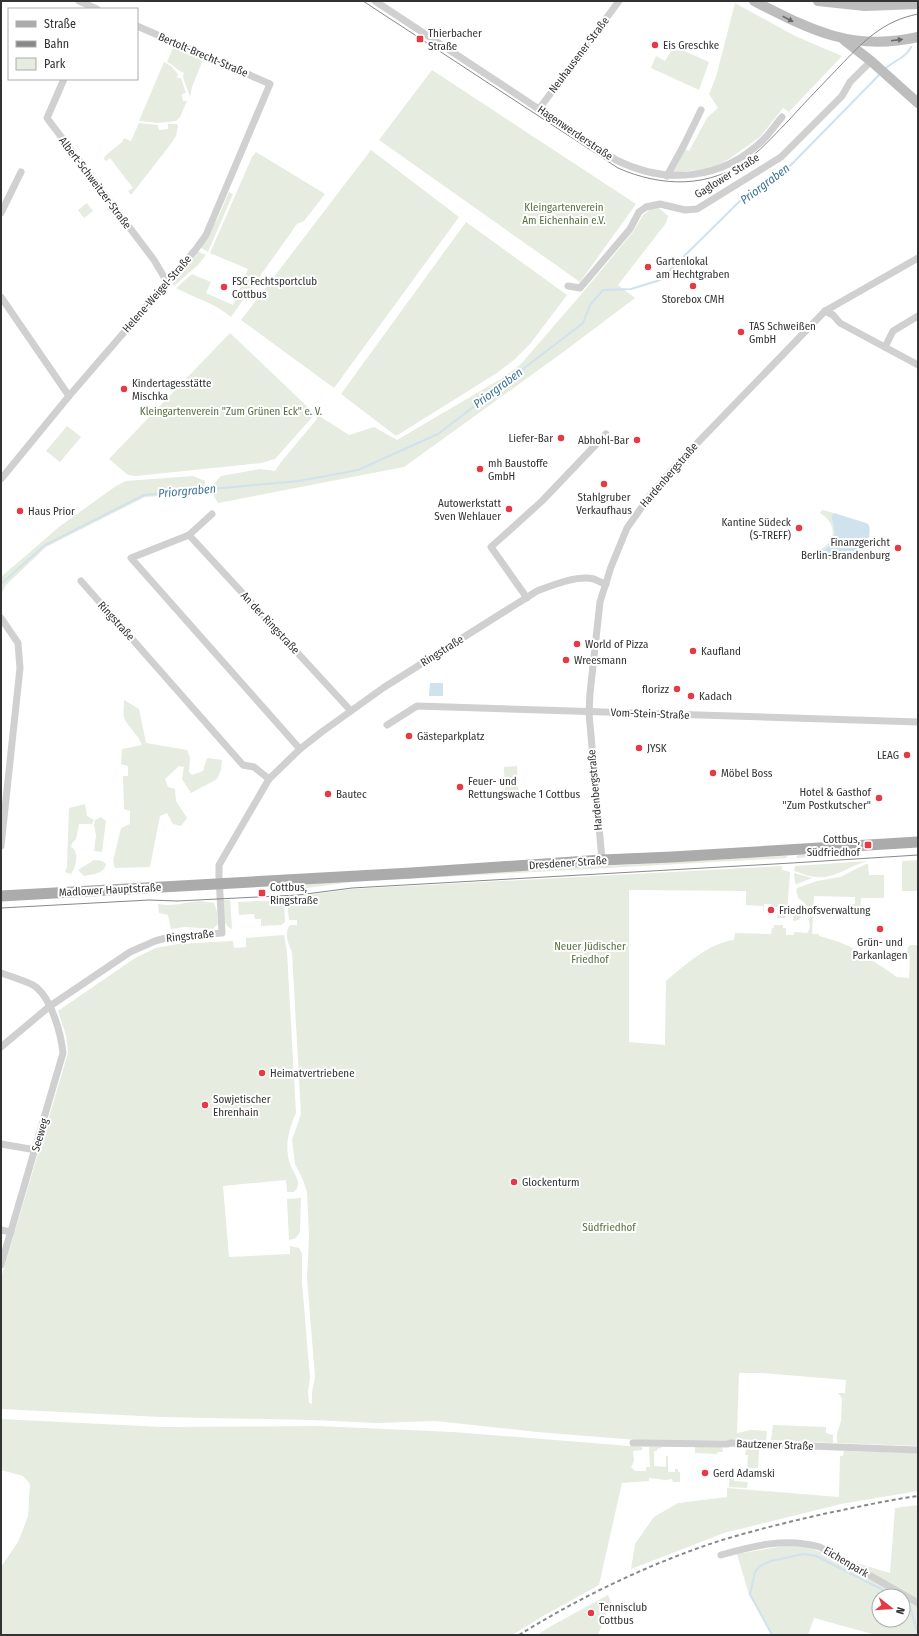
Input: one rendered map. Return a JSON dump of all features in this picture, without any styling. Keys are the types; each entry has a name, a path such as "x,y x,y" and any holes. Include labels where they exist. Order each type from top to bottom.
{"main road":[{"path":"754,1 804,27 842,39 878,43 918,37"},
{"path":"818,1 865,6 918,4"},
{"path":"842,39 886,73 918,103"},
{"path":"874,63 873,53 878,43"},
{"name":"Dresdener Straße","path":"219,884 418,873 602,860 672,858 918,842"},
{"name":"Madlower Hauptstraße","path":"1,896 219,884"}],"street":[{"path":"79,1 93,8"},
{"name":"Hagenwerderstraße","path":"375,1 616,160 633,167 667,176 690,176 713,171 731,163 762,140 782,116"},
{"name":"Neuhausener Straße","path":"539,109 619,1"},
{"name":"Bertolt-Brecht-Straße","path":"138,26 270,84"},
{"name":"Gaglower Straße","path":"568,286 580,288 630,229 639,212 646,207 660,204 685,210 697,209 781,157 842,96 850,82 865,65 874,63"},
{"name":"Albert-Schweitzer-Straße","path":"64,80 47,118 154,260 168,282"},
{"name":"Helene-Weigel-Straße","path":"1,478 69,396 196,249 206,235 270,84"},
{"path":"667,176 701,110"},
{"path":"1,213 20,172"},
{"name":"Hardenbergstraße","path":"602,860 589,713 590,693 600,609 607,581 627,528 651,494 678,463 825,311 918,258"},
{"path":"1,297 69,396"},
{"path":"825,311 833,315 840,323 918,365"},
{"path":"885,347 893,331 918,316"},
{"path":"526,598 491,547 542,501 606,434"},
{"path":"212,514 189,535 131,558 300,749"},
{"name":"An der Ringstraße","path":"189,535 351,711"},
{"name":"Ringstraße","path":"1,1047 50,1006 130,952 155,941 176,936 222,933 219,865 269,779 300,749 323,731 383,688 537,591 564,581 585,579 607,581"},
{"name":"Ringstraße","path":"81,581 243,765 254,767 269,779"},
{"path":"1,618 18,643 20,668 1,846"},
{"name":"Vom-Stein-Straße","path":"388,725 417,706 589,713 918,722"},
{"name":"Seeweg","path":"1,973 36,987 50,1006 61,1038 63,1053 36,1150 1,1265"},
{"path":"1,1144 36,1150"},
{"path":"1,1230 11,1232"},
{"name":"Bautzener Straße","path":"633,1443 731,1443 918,1450"},
{"name":"Eichenpark","path":"721,1555 741,1549 782,1542 807,1543 820,1547 918,1603"}],"green space":[{"path":"735,3 795,36 842,56 789,112 783,108 760,137 729,159 712,168 673,173 685,149 689,151 707,118 718,108 709,94 716,77"},
{"path":"173,48 201,60 202,62 192,87 190,97 183,77 184,73 167,62"},
{"path":"682,50 709,62 699,90 651,68 656,56 665,61 671,51"},
{"path":"164,62 171,66 178,74 177,78 181,78 186,93 182,94 183,101 187,101 180,117 176,121 158,123 139,121"},
{"name":"Kleingartenverein Am Eichenhain e.V.","path":"432,70 636,204 580,282 379,140"},
{"path":"139,123 158,125 159,130 168,129 168,124 177,124 178,126 176,136 170,145 131,195 128,191 133,188 110,158 106,161 104,159 105,156 122,142 124,138 131,141"},
{"path":"371,150 459,217 334,388 241,320"},
{"path":"256,152 325,194 304,221 297,224 231,317 211,304 176,288 192,274 211,282 206,293 233,305 248,269 210,253 252,157"},
{"path":"229,192 233,194 208,252 200,247 218,218"},
{"path":"87,203 93,211 84,218 78,210"},
{"path":"653,207 659,208 668,216 666,223 618,285 635,298 566,350 404,467 218,503 212,493 212,486 221,476 260,469 275,471 317,419 316,414 349,435 374,427 397,440 504,377 521,364 633,232 643,215"},
{"path":"466,222 567,295 530,344 515,359 497,373 396,436 341,394"},
{"path":"197,251 206,255 198,265 174,286 172,283"},
{"name":"Kleingartenverein \"Zum Grünen Eck\" e. V.","path":"230,333 315,414 275,459 261,463 136,476 128,475 109,459"},
{"path":"67,426 81,437 60,462 46,451"},
{"path":"193,476 205,481 204,493 145,497 46,547 6,585 1,594 1,577 59,527 116,486 126,481"},
{"path":"822,510 834,513 831,516 834,531 832,542 824,550 830,555 834,555 830,560 821,560 813,556 811,551 823,548 832,539 833,534 831,524 825,516 820,513"},
{"path":"124,700 139,709 146,743 187,750 190,758 189,772 192,775 203,771 207,758 222,760 221,770 217,779 191,793 182,779 184,767 179,766 165,779 168,787 175,789 176,801 187,818 181,826 173,824 167,813 160,816 150,867 115,868 113,861 121,828 130,824 130,811 124,809 123,776 128,776 128,766 121,764 122,749 142,745 124,717"},
{"path":"517,766 518,790 505,791 504,767"},
{"path":"85,804 87,816 94,820 92,824 79,824 76,839 72,843 71,847 76,852 76,864 71,874 65,872 67,867 69,808"},
{"path":"101,817 106,821 102,852 94,851 96,835 94,825 95,820"},
{"path":"861,851 861,853 796,858 798,855"},
{"path":"786,856 788,858 352,882 291,890 290,887 273,888 297,883"},
{"path":"94,860 102,861 106,864 101,872 84,876 78,870"},
{"path":"918,860 918,891 902,891 902,861"},
{"path":"868,861 836,874 823,877 811,876 794,871 795,866"},
{"path":"868,864 869,875 884,875 884,898 861,898 860,914 850,914 850,904 855,904 855,897 814,896 813,911 798,898 796,892 797,888 817,881 840,877"},
{"path":"782,866 782,870 790,872 787,914 785,918 777,918 778,907 772,907 771,904 764,904 763,917 763,906 746,905 746,891 629,890 629,1042 665,1045 666,981 689,962 707,950 716,945 734,940 735,933 771,934 774,925 783,925 783,928 786,928 786,935 794,935 794,932 807,933 810,928 808,918 810,918 810,916 813,917 812,934 819,934 819,936 839,942 857,950 897,977 909,978 910,957 907,955 908,947 911,945 918,945 918,1446 837,1443 837,1433 841,1421 842,1398 838,1393 845,1393 846,1380 761,1373 739,1373 737,1433 751,1430 767,1431 766,1440 637,1440 537,1432 435,1421 377,1423 161,1417 1,1409 1,1278 68,1053 66,1035 58,1011 135,958 156,948 178,944 233,941 234,948 246,947 246,938 284,935 287,952 296,1113 289,1132 287,1150 290,1164 297,1178 298,1185 294,1192 287,1192 286,1180 223,1186 229,1257 290,1254 290,1246 299,1248 302,1253 302,1282 310,1378 308,1392 309,1403 312,1404 312,1392 315,1377 307,1278 309,1237 307,1192 295,1164 292,1140 301,1114 292,952 288,942 287,931 290,925 297,925 297,920 289,920 287,900 290,899 290,897 352,889"},
{"path":"794,873 812,878 797,884 795,883"},
{"path":"223,900 230,900 232,929 228,927 225,921 223,913"},
{"path":"284,900 285,922 281,925 261,926 261,919 255,919 254,914 239,915 238,902"},
{"path":"200,901 214,903 217,912 218,924 213,929 185,927 171,929 168,915 159,913 158,904 174,905"},
{"path":"798,906 802,912 800,919 795,921 793,920 794,908"},
{"path":"301,1198 300,1232 296,1238 289,1240 287,1199"},
{"path":"1,1419 162,1427 317,1426 453,1432 642,1447 642,1450 633,1451 634,1461 631,1467 635,1471 646,1471 646,1467 650,1467 649,1447 661,1447 657,1449 657,1451 654,1451 654,1466 666,1467 666,1456 668,1456 668,1472 675,1472 675,1469 678,1469 678,1472 680,1472 680,1482 673,1482 672,1479 666,1480 649,1478 649,1481 622,1483 599,1585 512,1635 1,1635 1,1567 18,1542 28,1516 30,1484 23,1476 1,1470"},
{"path":"773,1425 826,1427 826,1433 833,1435 833,1443 771,1440"},
{"path":"695,1447 722,1447 723,1452 718,1452 717,1454 695,1453"},
{"path":"746,1448 759,1449 758,1468 747,1468 748,1455 745,1455"},
{"path":"844,1451 918,1453 918,1491 841,1504 724,1533 631,1569 635,1544 654,1517 678,1503 727,1497 727,1488 839,1497 840,1456 843,1456"},
{"path":"729,1479 748,1482 747,1488 729,1487"},
{"path":"918,1505 918,1635 876,1635 814,1618 808,1635 772,1635 749,1595 737,1554 784,1546 807,1547 890,1573 895,1508"},
{"name":"Tennisclub Cottbus","path":"608,1595 611,1602 598,1635 537,1635 553,1625"}],"water":[{"path":"834,513 869,525 870,532 868,539 860,550 830,555 826,553 824,550 832,542 834,534 834,526 831,516"},
{"path":"430,683 443,683 443,696 429,696"}],"waterway":[{"name":"Priorgraben","path":"885,69 903,57 911,47"},
{"name":"Priorgraben","path":"1,584 45,545 144,495 299,481 358,470 438,434 583,323 590,305 603,290 631,289 660,280 748,193 788,168 880,74"},
{"path":"772,1635 750,1594 755,1572 760,1566 771,1561 803,1554 816,1556 879,1588"},
{"path":"911,1610 918,1631"}],"tram line":[{"path":"363,1 618,168 651,179 685,182 702,180 719,175 735,168 750,158 770,140 865,41 884,27 905,17 918,14"},
{"path":"1,908 149,900 177,901 298,895 352,888 918,855"}],"railway":[{"path":"519,1635 591,1594 642,1570 693,1550 719,1541 787,1522 918,1496"}],"place":[{"name":"Thierbacher Straße","path":"420,39"},
{"name":"Eis Greschke","path":"655,45"},
{"name":"Gartenlokal am Hechtgraben","path":"648,267"},
{"name":"Storebox CMH","path":"693,286"},
{"name":"FSC Fechtsportclub Cottbus","path":"224,287"},
{"name":"TAS Schweißen GmbH","path":"741,332"},
{"name":"Kindertagesstätte Mischka","path":"124,389"},
{"name":"Liefer-Bar","path":"561,438"},
{"name":"Abhohl-Bar","path":"637,440"},
{"name":"mh Baustoffe GmbH","path":"480,469"},
{"name":"Stahlgruber Verkaufhaus","path":"604,484"},
{"name":"Autowerkstatt Sven Wehlauer","path":"509,509"},
{"name":"Haus Prior","path":"20,511"},
{"name":"Kantine Südeck (S-TREFF)","path":"799,528"},
{"name":"Finanzgericht Berlin-Brandenburg","path":"898,548"},
{"name":"World of Pizza","path":"577,644"},
{"name":"Kaufland","path":"693,651"},
{"name":"Wreesmann","path":"566,660"},
{"name":"florizz","path":"677,689"},
{"name":"Kadach","path":"691,696"},
{"name":"Gästeparkplatz","path":"409,736"},
{"name":"JYSK","path":"639,748"},
{"name":"LEAG","path":"907,755"},
{"name":"Möbel Boss","path":"713,773"},
{"name":"Feuer- und Rettungswache 1 Cottbus","path":"460,787"},
{"name":"Bautec","path":"328,794"},
{"name":"Hotel & Gasthof \"Zum Postkutscher\"","path":"879,798"},
{"name":"Cottbus, Südfriedhof","path":"868,845"},
{"name":"Cottbus, Ringstraße","path":"262,893"},
{"name":"Friedhofsverwaltung","path":"771,910"},
{"name":"Grün- und Parkanlagen","path":"880,929"},
{"name":"Heimatvertriebene","path":"262,1073"},
{"name":"Sowjetischer Ehrenhain","path":"205,1105"},
{"name":"Glockenturm","path":"514,1182"},
{"name":"Gerd Adamski","path":"705,1473"},
{"name":"Tennisclub Cottbus","path":"591,1613"}],"park label":[{"name":"Neuer Jüdischer Friedhof","path":"590,952"},
{"name":"Südfriedhof","path":"609,1227"}]}
